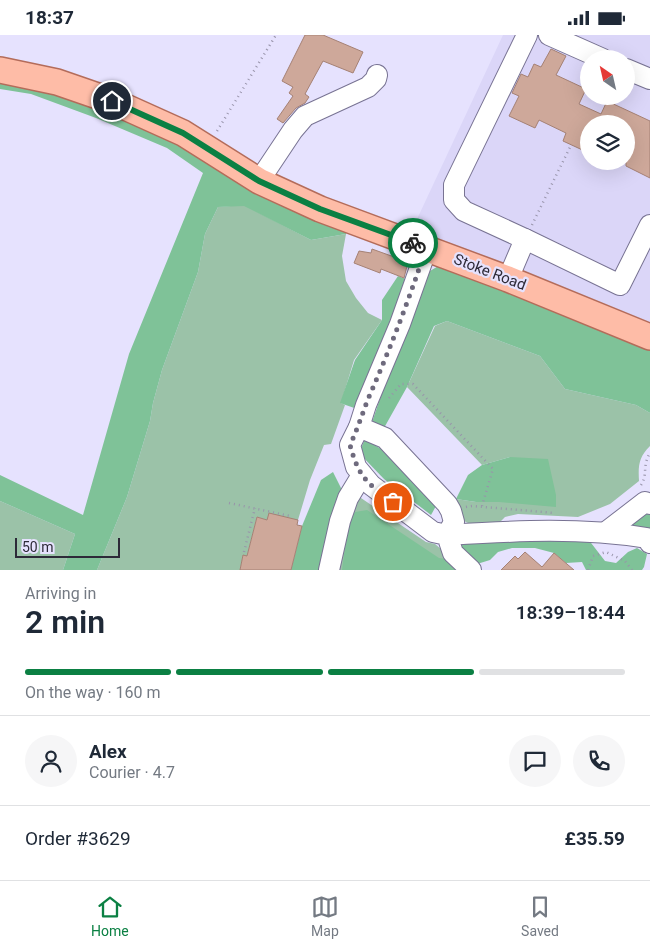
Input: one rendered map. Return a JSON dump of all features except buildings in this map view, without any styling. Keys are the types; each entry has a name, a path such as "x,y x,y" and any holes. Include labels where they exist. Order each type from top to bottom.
{"main road":[{"name":"Stoke Road","path":"0,70 57,82 112,101 183,133 259,181 320,209 508,279 650,337"}],"lane":[{"path":"526,35 454,185 454,200 464,211 620,285 649,228"},
{"path":"549,35 583,50"},
{"path":"635,73 650,79"},
{"path":"259,181 293,130 305,116 368,87 376,79 377,75"},
{"path":"508,279 525,239"},
{"path":"426,248 400,324 350,445 356,467 362,475 371,485 434,532 447,535 527,530 606,532 649,539"},
{"path":"359,427 385,438 447,504 452,511 454,522 447,535 453,553 471,570"},
{"path":"329,570 340,521 348,498 362,475"},
{"path":"606,532 645,502 645,496"}],"path":[{"path":"207,147 276,35"},
{"path":"525,239 571,145"},
{"path":"366,405 379,408 401,384 413,384 493,469 482,506"},
{"path":"645,496 644,462 650,453"},
{"path":"229,503 290,516"},
{"path":"452,511 472,505 559,513"},
{"path":"244,552 255,508"},
{"path":"588,570 593,556 606,552 625,561 632,570"}],"shaded area":[{"path":"503,35 650,35 650,329 411,232"}],"green space":[{"path":"0,74 114,106 348,230 346,234 311,240 244,206 218,207 205,234 198,272 162,370 150,421 127,497 97,570 63,570 75,534 0,501 0,475 83,515 129,354 203,173 167,148 96,118 31,94 0,89"},
{"path":"244,205 311,240 346,234 342,256 346,281 368,313 382,320 354,360 341,403 345,405 331,444 324,445 310,480 298,520 267,520 257,517 247,556 243,556 240,570 97,570 127,497 150,421 162,370 198,272 205,234 218,207"},
{"path":"445,262 650,350 650,413 636,405 565,389 540,356 447,321 434,326 407,387 384,428 371,425 419,285 430,271"},
{"path":"398,276 406,279 360,410 340,403 355,360 382,320 382,300"},
{"path":"447,321 540,356 565,389 636,405 650,413 650,446 640,462 639,481 610,504 578,517 518,514 505,517 500,522 470,524 462,520 452,501 456,499 476,502 499,502 510,457 482,465 407,387 435,326"},
{"path":"365,439 381,449 436,506 431,515 384,479 359,453"},
{"path":"510,457 548,459 556,495 556,507 456,499 468,475 482,465"},
{"path":"333,472 343,492 321,570 291,570 302,526 321,480"},
{"path":"358,496 426,542 435,544 466,570 335,570"},
{"path":"0,501 75,534 63,570 0,570"},
{"path":"650,507 650,532 631,533 628,522"},
{"path":"367,510 439,558 454,560 466,570 342,570 348,524 355,512"},
{"path":"461,539 588,539 605,561 616,563 628,552 637,548 647,554 642,570 586,570 582,562 566,563 554,553 535,548 512,548 498,552 490,560 477,564 457,545"}],"way so far":[{"path":"393,502 371,485 362,475 356,467 350,445 400,324 426,248 413,243"}],"route":[{"path":"112,101 183,133 259,181 320,209 413,243"}]}
